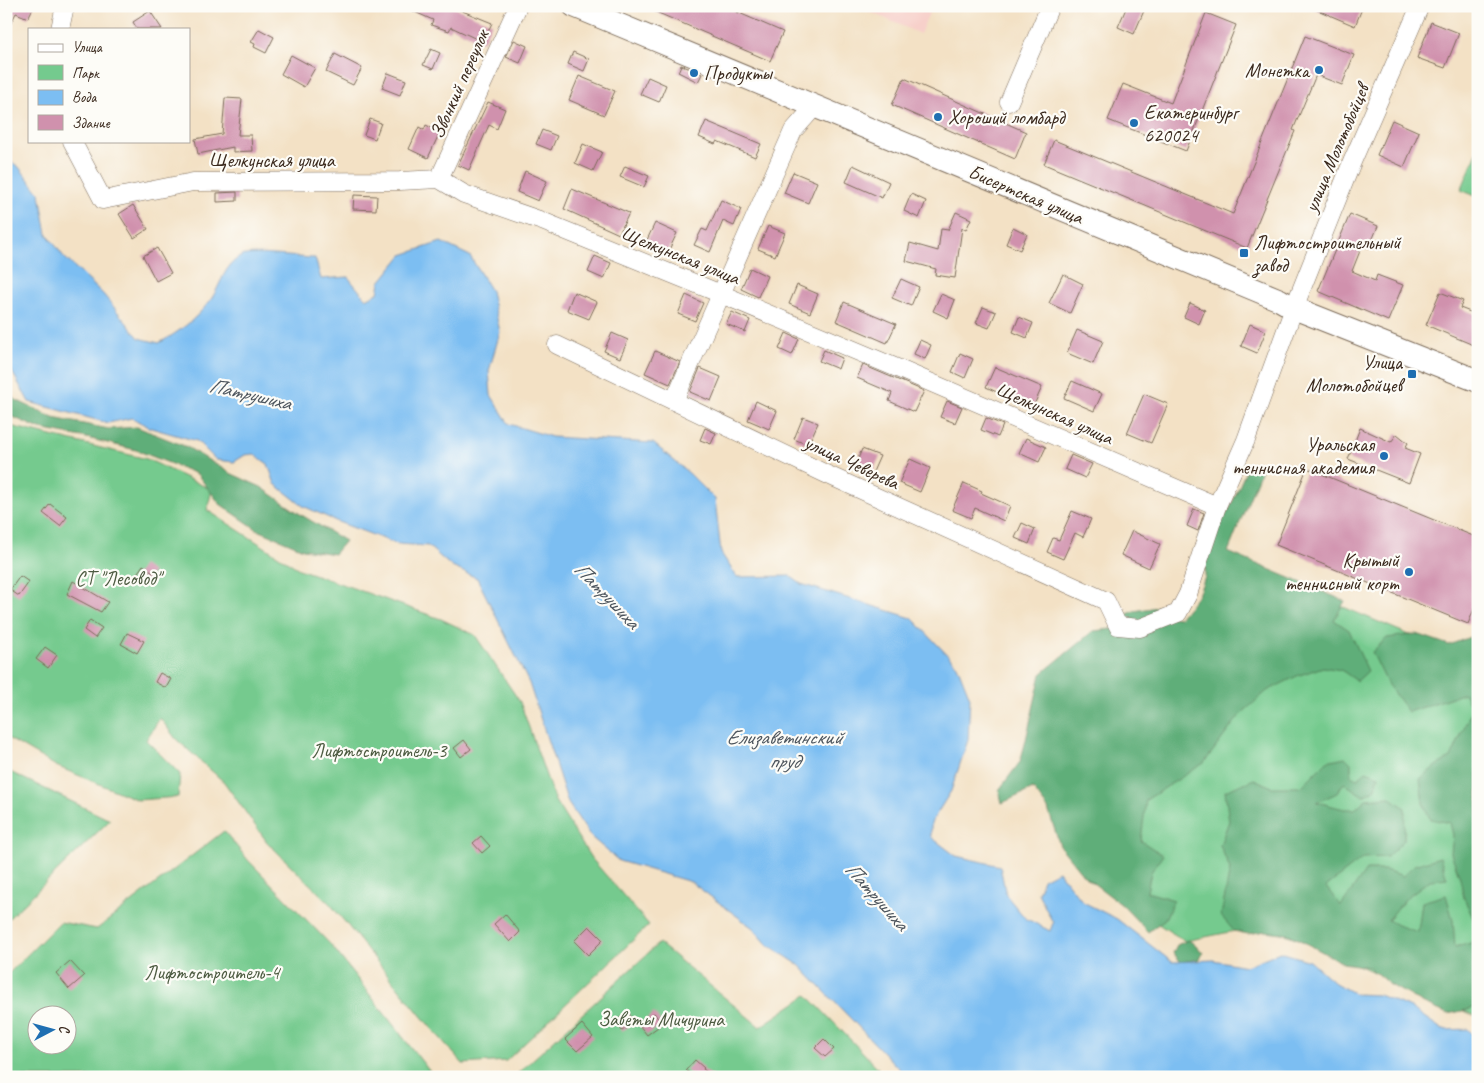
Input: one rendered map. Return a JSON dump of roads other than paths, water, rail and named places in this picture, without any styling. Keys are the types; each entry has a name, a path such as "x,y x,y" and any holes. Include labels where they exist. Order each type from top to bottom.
{"main road":[{"name":"Бисертская улица","path":"574,6 1280,300 1294,308 1478,382"}],"street":[{"path":"60,28 65,6"},
{"name":"Звонкий переулок","path":"439,179 518,6"},
{"path":"1008,102 1050,6"},
{"name":"улица Молотобойцев","path":"1118,626 1140,628 1178,612 1188,594 1217,506 1246,440 1294,308 1352,162 1420,6"},
{"path":"674,401 793,131 815,106"},
{"name":"Щелкунская улица","path":"73,142 103,200 193,182 400,181 439,179 464,194 542,221 721,294 1217,506"},
{"name":"улица Чеверева","path":"557,345 826,474 1106,601 1118,626"}],"water":[{"name":"Елизаветинский пруд","path":"6,160 18,166 40,194 47,234 64,257 103,294 139,338 159,343 180,330 198,314 213,296 226,271 242,256 266,254 315,258 321,279 348,277 366,299 378,293 380,282 402,255 441,242 470,256 491,291 500,332 489,371 491,395 509,424 552,437 653,443 690,474 715,499 721,553 737,577 790,576 801,584 912,618 957,665 970,698 968,740 951,791 931,823 931,837 956,856 1000,866 1006,895 1025,918 1050,931 1053,923 1038,893 1043,879 1058,871 1083,902 1117,919 1172,962 1213,960 1246,966 1280,952 1310,961 1335,983 1355,994 1379,995 1411,1008 1443,1030 1468,1029 1478,1042 1478,1077 907,1077 799,965 767,944 753,928 691,882 619,861 591,837 568,803 529,683 477,578 452,567 428,546 397,544 338,522 303,506 275,484 268,464 254,454 245,455 234,462 216,460 197,441 151,428 132,418 108,423 29,402 6,361"}],"place":[{"name":"Монетка","path":"1319,70"},
{"name":"Продукты","path":"694,73"},
{"name":"Хороший ломбард","path":"938,117"},
{"name":"Екатеринбург 620024","path":"1134,123"},
{"name":"Лифтостроительный завод","path":"1244,253"},
{"name":"Улица Молотобойцев","path":"1412,374"},
{"name":"Уральская теннисная академия","path":"1384,456"},
{"name":"Крытый теннисный корт","path":"1409,572"}],"water label":[{"name":"Патрушиха","path":"250,394"},
{"name":"Патрушиха","path":"607,595"},
{"name":"Патрушиха","path":"877,896"}],"park label":[{"name":"СТ \"Лесовод\"","path":"118,578"},
{"name":"Лифтостроитель-3","path":"379,750"},
{"name":"Лифтостроитель-4","path":"212,972"},
{"name":"Заветы Мичурина","path":"661,1019"}]}
